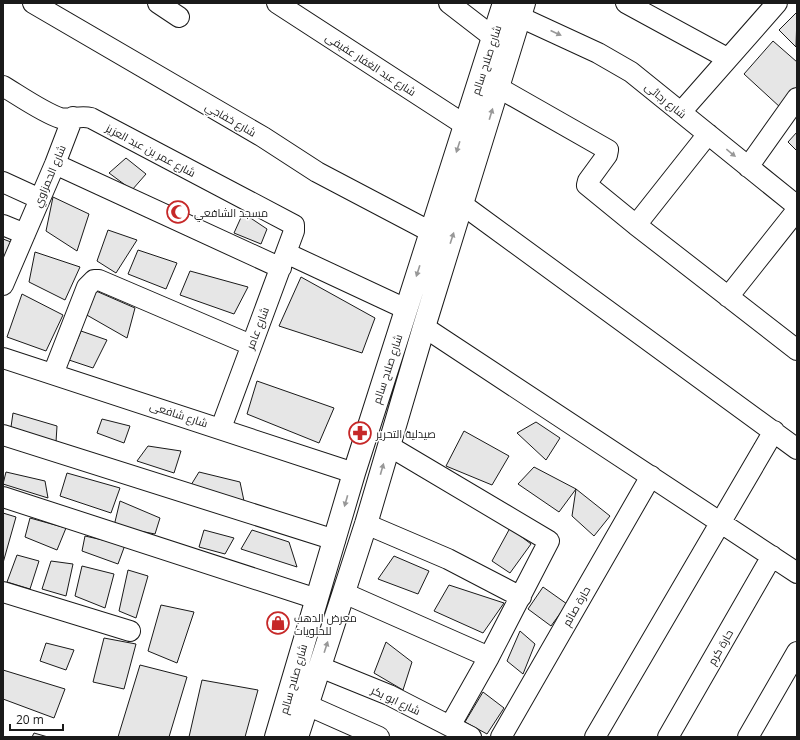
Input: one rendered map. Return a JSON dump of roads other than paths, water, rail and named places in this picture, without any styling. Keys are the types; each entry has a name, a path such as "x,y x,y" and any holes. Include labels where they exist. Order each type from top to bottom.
{"main road":[{"name":"شارع صلاح سالم","path":"276,737 354,473 493,36 516,8"},
{"name":"شارع صلاح سالم","path":"297,737 366,524 424,327 499,88 516,8"}],"street":[{"name":"شارع خفاجي","path":"33,3 263,137 317,172 430,232"},
{"path":"158,3 179,17"},
{"name":"شارع عبد الغفار عفيفى","path":"277,3 465,126"},
{"path":"449,3 493,36"},
{"path":"626,3 728,58"},
{"path":"681,112 775,4"},
{"name":"شارع رجائى","path":"516,8 615,61 646,83 797,206"},
{"name":"شارع عمر بن عبد العزيز","path":"3,86 56,116 67,118 85,116 91,118 291,223 294,225 295,229"},
{"path":"499,88 608,150 587,185 728,297 794,341"},
{"path":"748,167 797,98"},
{"name":"شارع الحمزاوي","path":"3,285 55,164 73,117"},
{"path":"636,225 708,134"},
{"path":"55,164 283,261 406,309"},
{"path":"3,182 40,199"},
{"path":"463,205 797,449"},
{"path":"728,297 797,210"},
{"path":"3,225 25,234"},
{"name":"شارع عامر","path":"221,428 295,229"},
{"path":"53,374 87,287 94,280 99,280 251,345"},
{"path":"424,327 797,573"},
{"name":"شارع شافعى","path":"3,358 221,428 354,473"},
{"path":"595,737 774,431"},
{"path":"3,435 335,540"},
{"path":"389,446 548,539 549,544 489,657 463,734"},
{"name":"حارة صائم","path":"501,737 651,476"},
{"path":"3,496 317,599"},
{"path":"366,524 448,559 521,597"},
{"name":"حارة كرم","path":"668,737 772,556"},
{"path":"3,592 130,631"},
{"path":"344,592 489,657"},
{"path":"748,737 797,652"},
{"name":"شارع ابو بكر","path":"320,667 389,695 463,734"},
{"path":"307,705 379,737"}],"place":[{"name":"مسجد الشافعي","path":"178,212"},
{"name":"صيدلية التحرير","path":"360,433"},
{"name":"معرض الدهب للحلويات","path":"278,623"}]}
